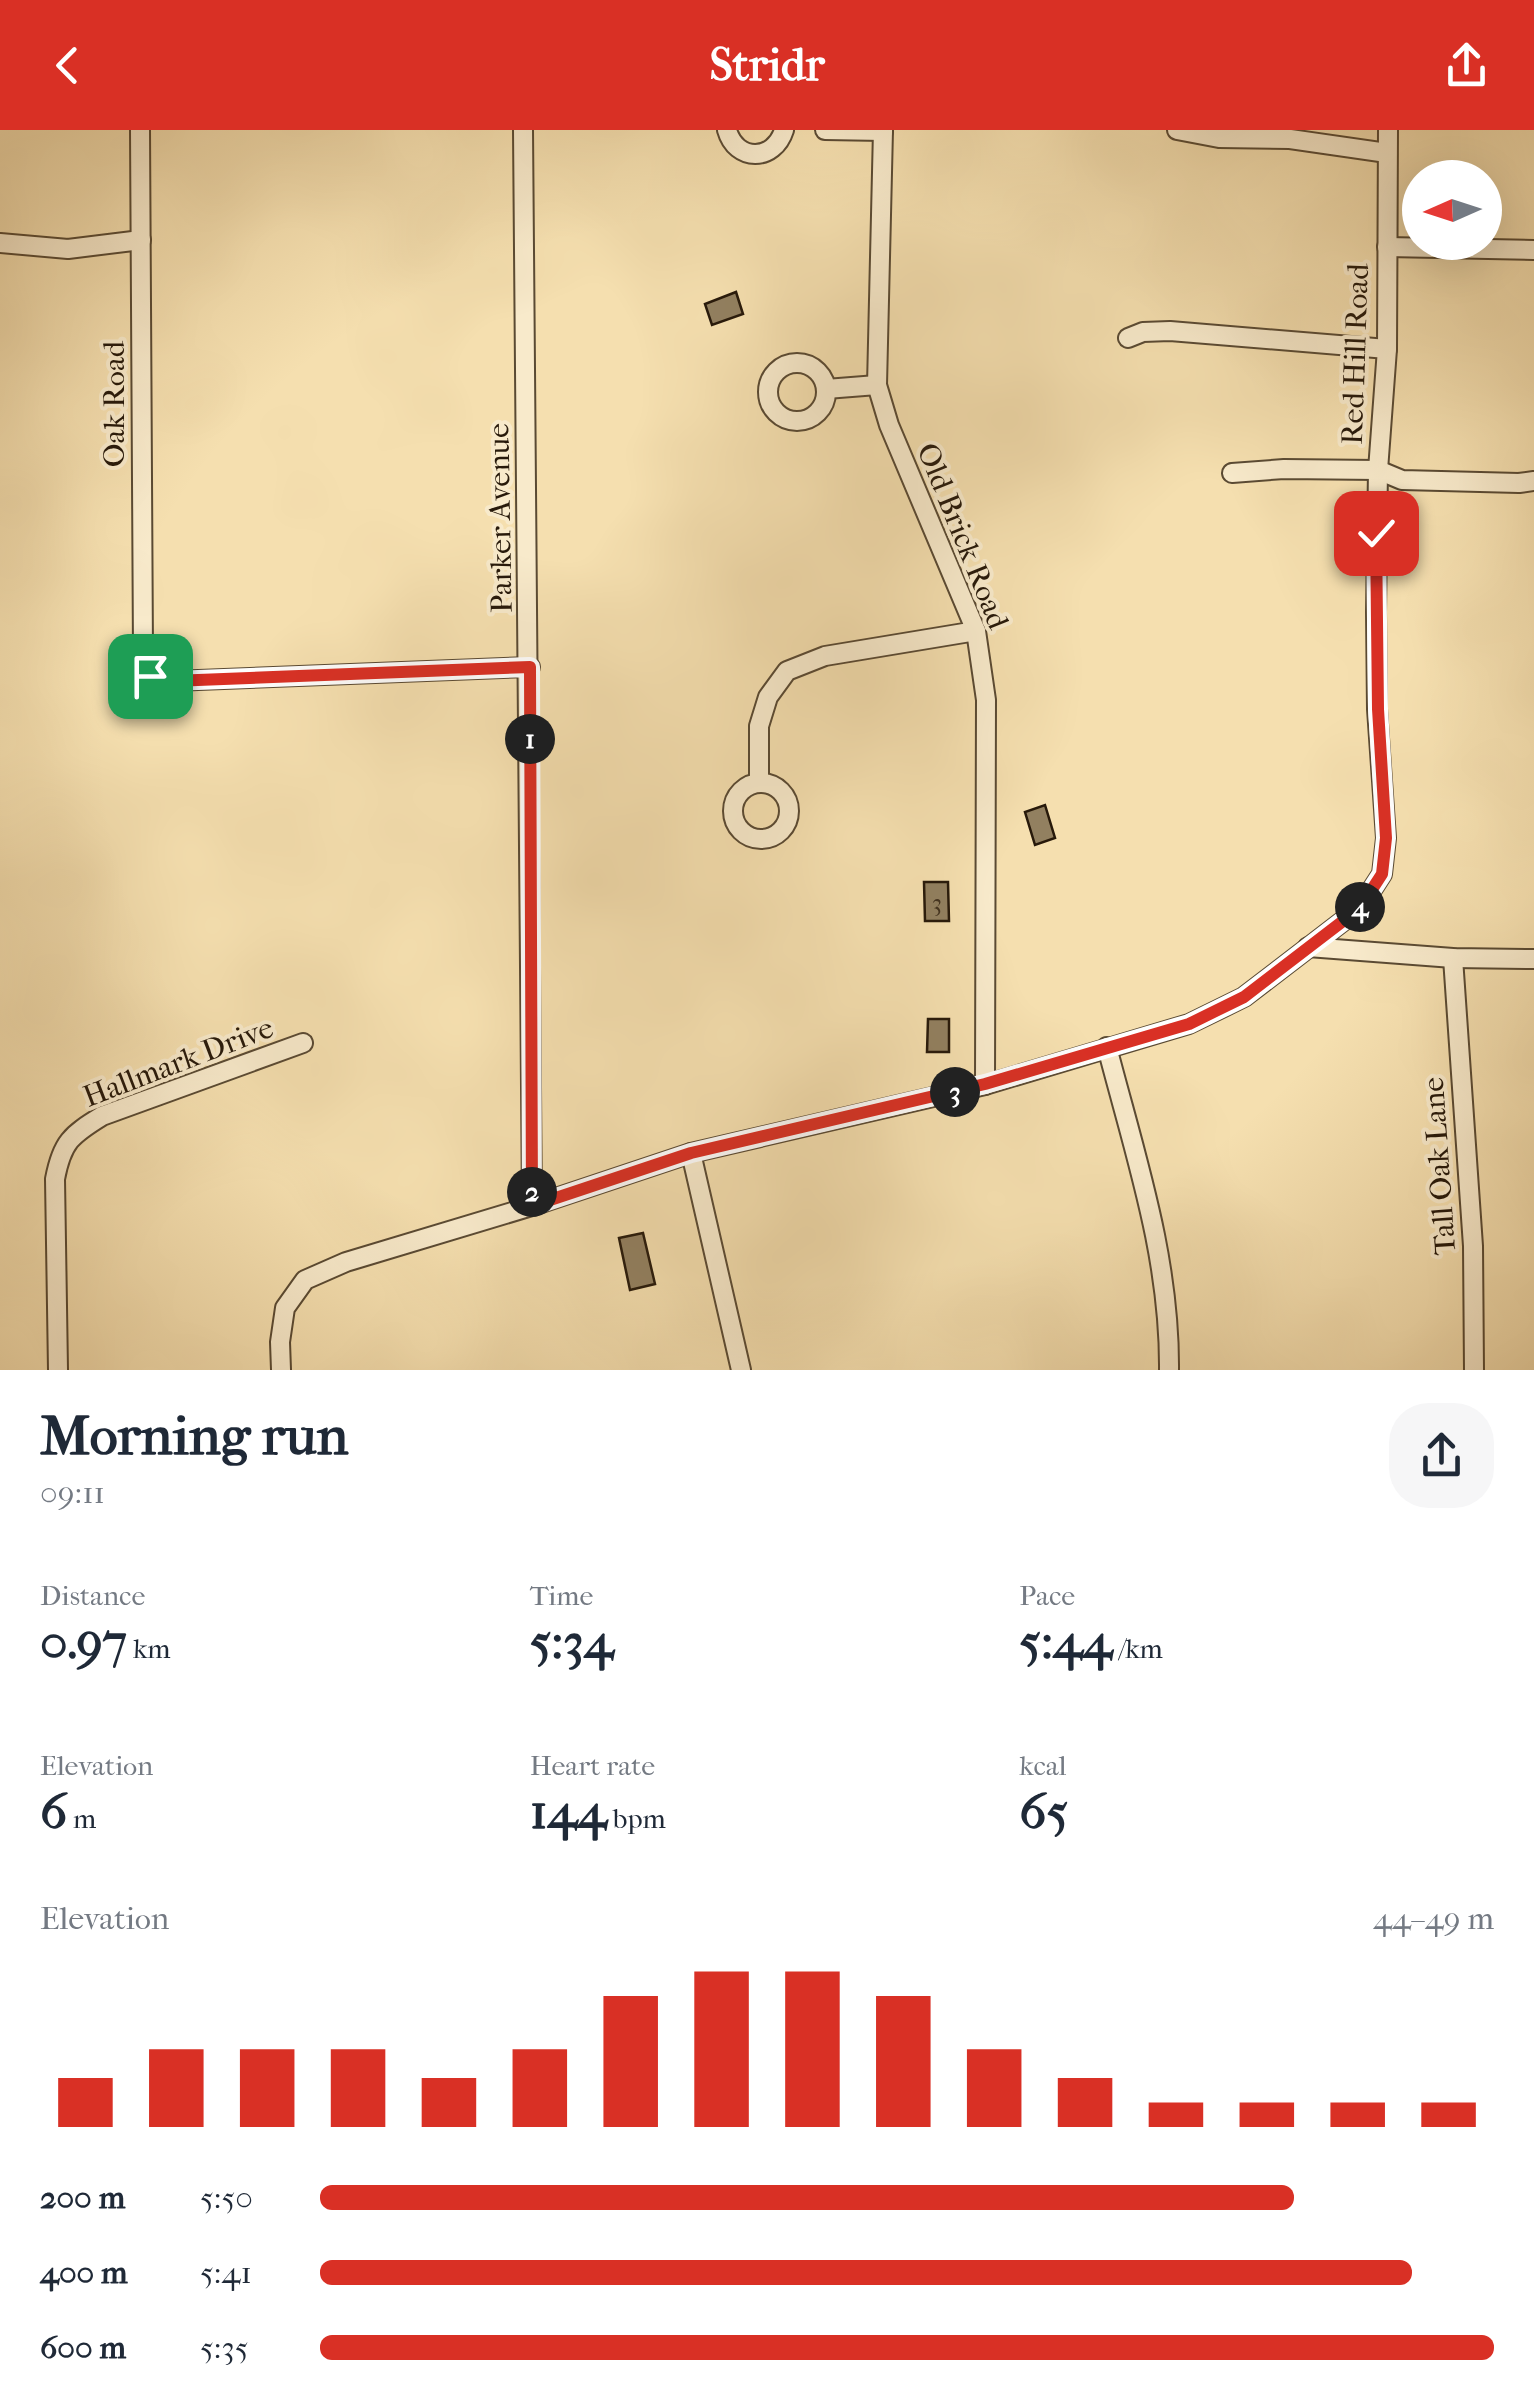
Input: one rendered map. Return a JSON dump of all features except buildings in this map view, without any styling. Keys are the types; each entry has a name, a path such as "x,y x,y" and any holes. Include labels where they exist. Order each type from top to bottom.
{"street":[{"name":"Oak Road","path":"140,130 143,653 150,676 172,681 530,667"},
{"name":"Parker Avenue","path":"523,130 532,1206"},
{"path":"726,130 731,143 740,151 759,155 775,148 784,130"},
{"path":"825,130 883,130"},
{"name":"Old Brick Road","path":"883,130 877,385 888,425 976,631 986,700 985,1084"},
{"path":"1177,130 1220,138 1290,139 1387,153"},
{"name":"Red Hill Road","path":"281,1370 285,1308 305,1280 346,1262 691,1153 985,1084 1189,1024 1244,997 1360,908 1382,874 1386,838 1377,690 1378,470 1387,349 1388,130"},
{"path":"0,244 68,248 141,240"},
{"path":"1387,248 1534,250"},
{"path":"1128,338 1142,332 1170,331 1387,349"},
{"path":"826,389 877,385"},
{"path":"1232,473 1378,470 1402,480 1534,480"},
{"path":"759,783 759,726 768,696 787,671 825,656 976,631"},
{"path":"1308,947 1453,958 1534,959"},
{"name":"Tall Oak Lane","path":"1453,958 1473,1246 1474,1370"},
{"name":"Hallmark Drive","path":"58,1370 55,1179 60,1157 72,1134 102,1116 303,1043"},
{"path":"1107,1047 1163,1271 1170,1316 1170,1370"},
{"path":"691,1153 741,1370"}],"route":[{"path":"150,676 172,681 530,667 532,1206 691,1153 985,1084 1189,1024 1244,997 1360,908 1382,874 1386,838 1378,709 1376,533"}]}
